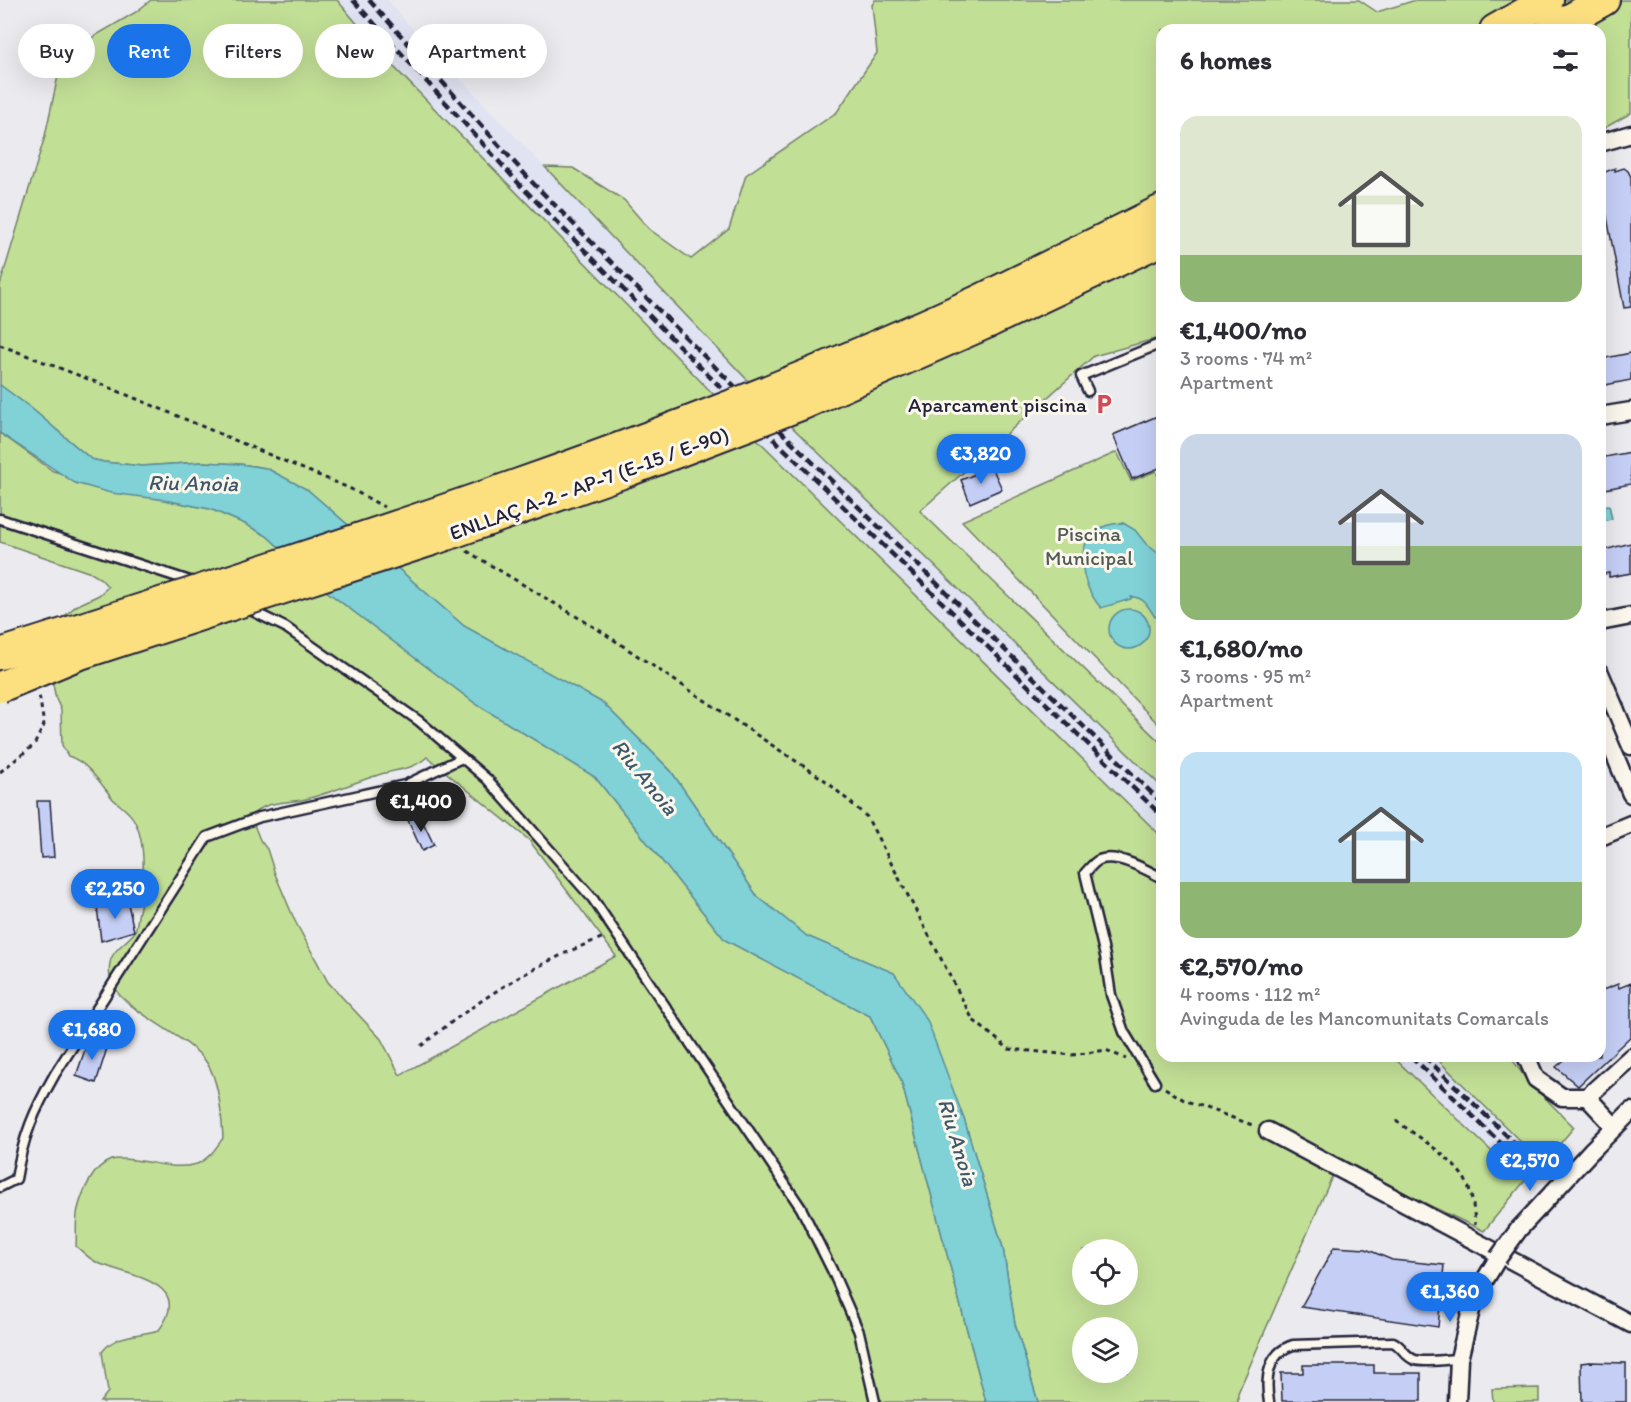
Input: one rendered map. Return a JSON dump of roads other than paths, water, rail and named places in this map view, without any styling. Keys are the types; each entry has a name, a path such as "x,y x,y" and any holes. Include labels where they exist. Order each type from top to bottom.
{"highway":[{"path":"1506,24 1548,0"},
{"path":"1562,24 1604,0"},
{"name":"ENLLAÇ A-2 - AP-7 (E-15 / E-90)","path":"0,687 77,655 421,544 615,476 803,404 983,312 1156,213"},
{"name":"ENLLAÇ A-2 - AP-7 (E-15 / E-90)","path":"0,654 420,518 611,452 841,362 983,312 1156,242"}],"street":[{"path":"1606,141 1631,134"},
{"path":"1606,416 1631,411"},
{"path":"1606,620 1631,616"},
{"path":"1606,687 1631,746"},
{"path":"1606,734 1631,794"},
{"path":"1606,834 1631,824"},
{"path":"1529,1062 1536,1079 1562,1097 1587,1097 1631,1057"},
{"path":"1587,1097 1614,1126"},
{"path":"1457,1402 1459,1359 1474,1298 1519,1229 1614,1126 1631,1111"},
{"path":"1268,1131 1631,1324"}],"lane":[{"path":"1088,390 1081,376 1156,345"},
{"path":"0,519 187,579 216,593"},
{"path":"226,598 285,627 419,721 487,779 593,899 801,1208 832,1270 859,1332 875,1402"},
{"path":"0,1187 16,1179 20,1154 33,1113 55,1074 207,837 260,817 405,785 462,758"},
{"path":"1155,1083 1124,1032 1111,995 1105,956 1085,873 1098,861 1115,859 1156,875"},
{"path":"1269,1402 1269,1365 1283,1348 1293,1345 1393,1342 1399,1344 1406,1354 1415,1360 1459,1359"}],"water":[{"name":"Riu Anoia","path":"0,385 91,459 142,466 203,462 240,464 266,468 308,490 464,626 603,703 671,771 757,896 807,936 894,973 927,1020 964,1119 1003,1248 1015,1324 1038,1402 986,1402 901,1080 870,1016 725,940 595,777 476,704 325,590 267,536 210,509 111,493 75,483 0,433"},
{"path":"1606,505 1609,505 1612,519 1606,520"},
{"path":"1123,523 1135,530 1146,544 1156,552 1156,617 1146,603 1136,597 1101,608 1092,596 1086,582 1083,555 1086,542 1094,532 1106,526"},
{"path":"1129,609 1137,610 1143,615 1148,621 1148,637 1143,643 1137,648 1129,649 1121,648 1115,643 1110,637 1109,629 1110,621 1115,615 1121,610"}],"railway":[{"path":"353,0 522,187 708,375 1156,810"},
{"path":"369,0 532,182 717,369 1156,797"},
{"path":"1417,1062 1516,1158"},
{"path":"1430,1062 1523,1151"}],"place":[{"name":"Aparcament piscina","path":"1104,404"}],"park label":[{"name":"Piscina Municipal","path":"1089,545"}]}
